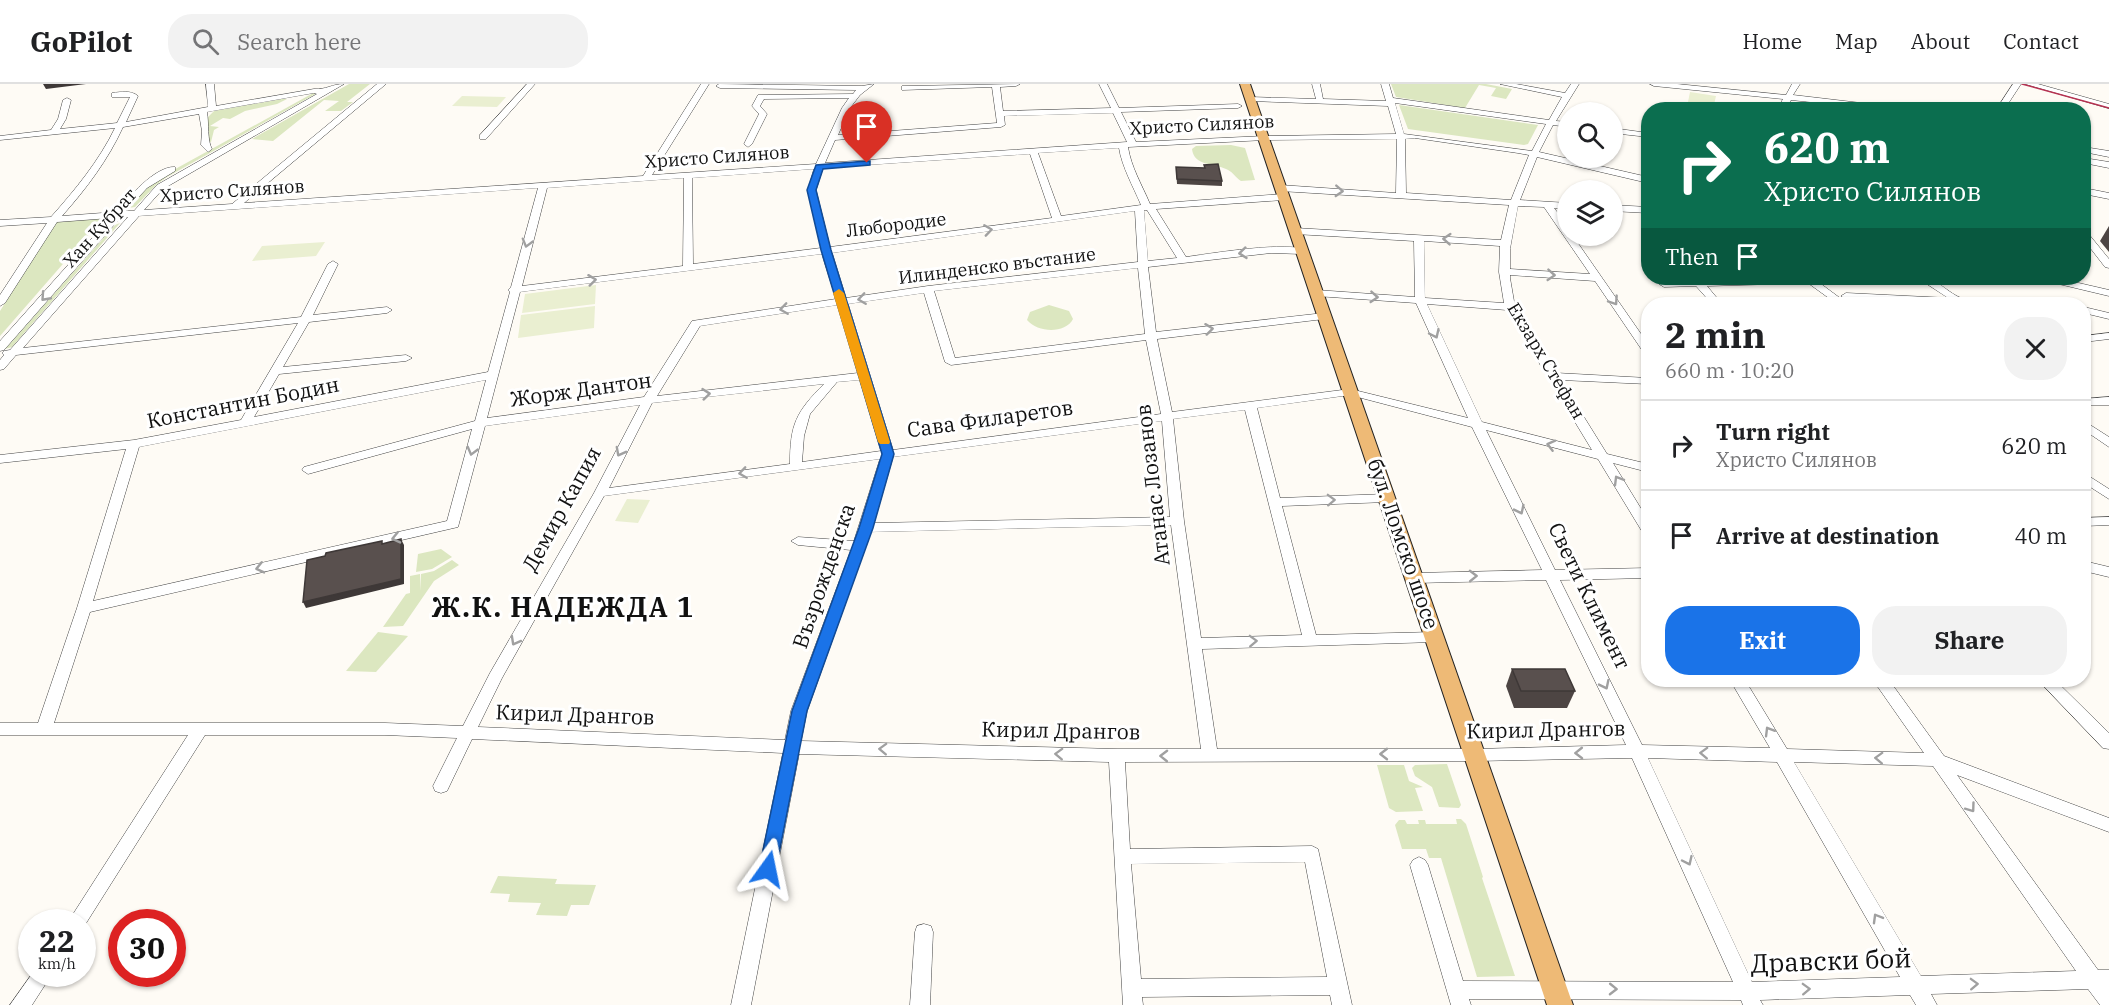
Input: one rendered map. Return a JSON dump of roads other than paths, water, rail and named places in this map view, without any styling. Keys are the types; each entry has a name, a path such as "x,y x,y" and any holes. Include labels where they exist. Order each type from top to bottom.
{"main road":[{"name":"бул. Ломско шосе","path":"1245,84 1557,997"}],"street":[{"path":"208,149 205,145 210,84"},
{"path":"0,138 122,125 300,96 301,89 298,84"},
{"name":"Хан Кубрат","path":"0,348 149,182 300,96 340,84"},
{"path":"234,208 382,84"},
{"path":"483,137 531,84"},
{"path":"645,179 705,84"},
{"path":"905,88 1016,84"},
{"path":"1103,84 1128,145 1126,163 1131,168 1145,207 1184,260"},
{"path":"1316,84 1320,101"},
{"path":"1385,84 1401,136 1401,195"},
{"path":"1504,84 1568,96"},
{"name":"Екзарх Стефан","path":"1575,84 1536,153 1512,203 1505,243 1504,288 1510,307 1641,518"},
{"path":"1654,84 1696,86 1844,102"},
{"path":"1785,102 1796,84"},
{"path":"2005,102 2017,84"},
{"path":"2029,84 2109,106"},
{"path":"833,138 1001,125 996,85"},
{"path":"720,86 863,86"},
{"path":"863,86 854,96 833,138 819,167 812,190 826,250 888,454"},
{"name":"Хан Кубрат","path":"0,367 166,182 326,88"},
{"path":"0,303 54,219 78,192 105,155 122,125 134,96 115,95"},
{"path":"748,144 763,114 756,106 761,97 854,96"},
{"path":"1250,99 1392,102 1557,124"},
{"path":"54,132 62,119 67,100"},
{"path":"998,114 1238,106"},
{"path":"1623,132 1641,134"},
{"name":"Христо Силянов","path":"0,223 1033,151 1265,138 1401,136 1536,153 1641,178"},
{"path":"1033,151 1058,220"},
{"path":"2091,151 2109,154"},
{"path":"2091,162 2109,165"},
{"path":"688,176 688,267"},
{"path":"84,608 453,524 513,290 543,186"},
{"name":"Любородие","path":"513,290 1145,207 1281,192 1401,195 1557,206"},
{"path":"2091,192 2109,196"},
{"path":"1548,206 1557,219"},
{"name":"Атанас Лозанов","path":"1145,207 1143,266 1151,336 1167,415 1177,521 1210,757"},
{"path":"1623,209 1641,210"},
{"path":"1295,231 1505,243"},
{"name":"Свети Климент","path":"1419,237 1420,301 1478,427 1637,751 1750,998"},
{"path":"2091,243 2109,265"},
{"path":"1576,246 1641,341"},
{"name":"Илинденско въстание","path":"696,323 928,289 1271,250 1302,251"},
{"path":"245,423 306,318 333,264"},
{"path":"1504,272 1599,278"},
{"path":"1700,285 1711,297"},
{"path":"1818,285 1839,297"},
{"path":"1934,285 1952,297"},
{"path":"2075,285 2109,293"},
{"path":"928,289 951,362 1324,316"},
{"path":"1316,293 1510,307"},
{"path":"0,354 387,310"},
{"path":"2091,312 2109,316"},
{"name":"Демир Капия","path":"441,786 495,677 600,493 648,400 696,323"},
{"path":"2091,338 2109,336"},
{"path":"276,371 406,358"},
{"name":"Константин Бодин","path":"0,459 134,444 492,375"},
{"name":"Жорж Дантон","path":"308,470 480,423 648,400 864,376"},
{"path":"1553,376 1641,381"},
{"path":"796,465 800,426 808,407 826,391 834,379"},
{"path":"1350,392 1478,427 1641,466"},
{"name":"Сава Филаретов","path":"600,493 1350,392"},
{"path":"2091,402 2109,401"},
{"path":"1250,405 1310,639"},
{"path":"2091,430 2109,443"},
{"path":"44,728 84,608 134,444"},
{"name":"Възрожденска","path":"741,1005 800,711 860,546 888,454"},
{"path":"2091,484 2109,495"},
{"path":"1276,502 1387,498"},
{"path":"866,528 1177,521"},
{"path":"2091,522 2109,521"},
{"path":"798,541 860,546"},
{"path":"2091,568 2109,572"},
{"path":"1414,578 1641,573"},
{"path":"1194,644 1435,637"},
{"path":"1742,687 1927,1005"},
{"path":"1886,687 1937,760 2102,980 2109,1002"},
{"path":"2053,687 2109,743"},
{"name":"Кирил Дрангов","path":"0,729 294,728 792,747 1117,756 1210,757 1637,751 1937,760 2109,825"},
{"path":"85,909 200,730"},
{"path":"1117,756 1122,857 1133,997 1340,996 1312,854 1122,857"},
{"path":"1419,865 1459,997"},
{"path":"920,1005 924,932"},
{"name":"Дравски бой","path":"1459,997 1750,998 1915,986 2102,980"},
{"path":"20,1005 33,987"}],"tram line":[{"path":"2022,84 2087,102"},
{"path":"2091,103 2109,108"}],"district":[{"name":"Ж.К. НАДЕЖДА 1","path":"563,608"}]}
